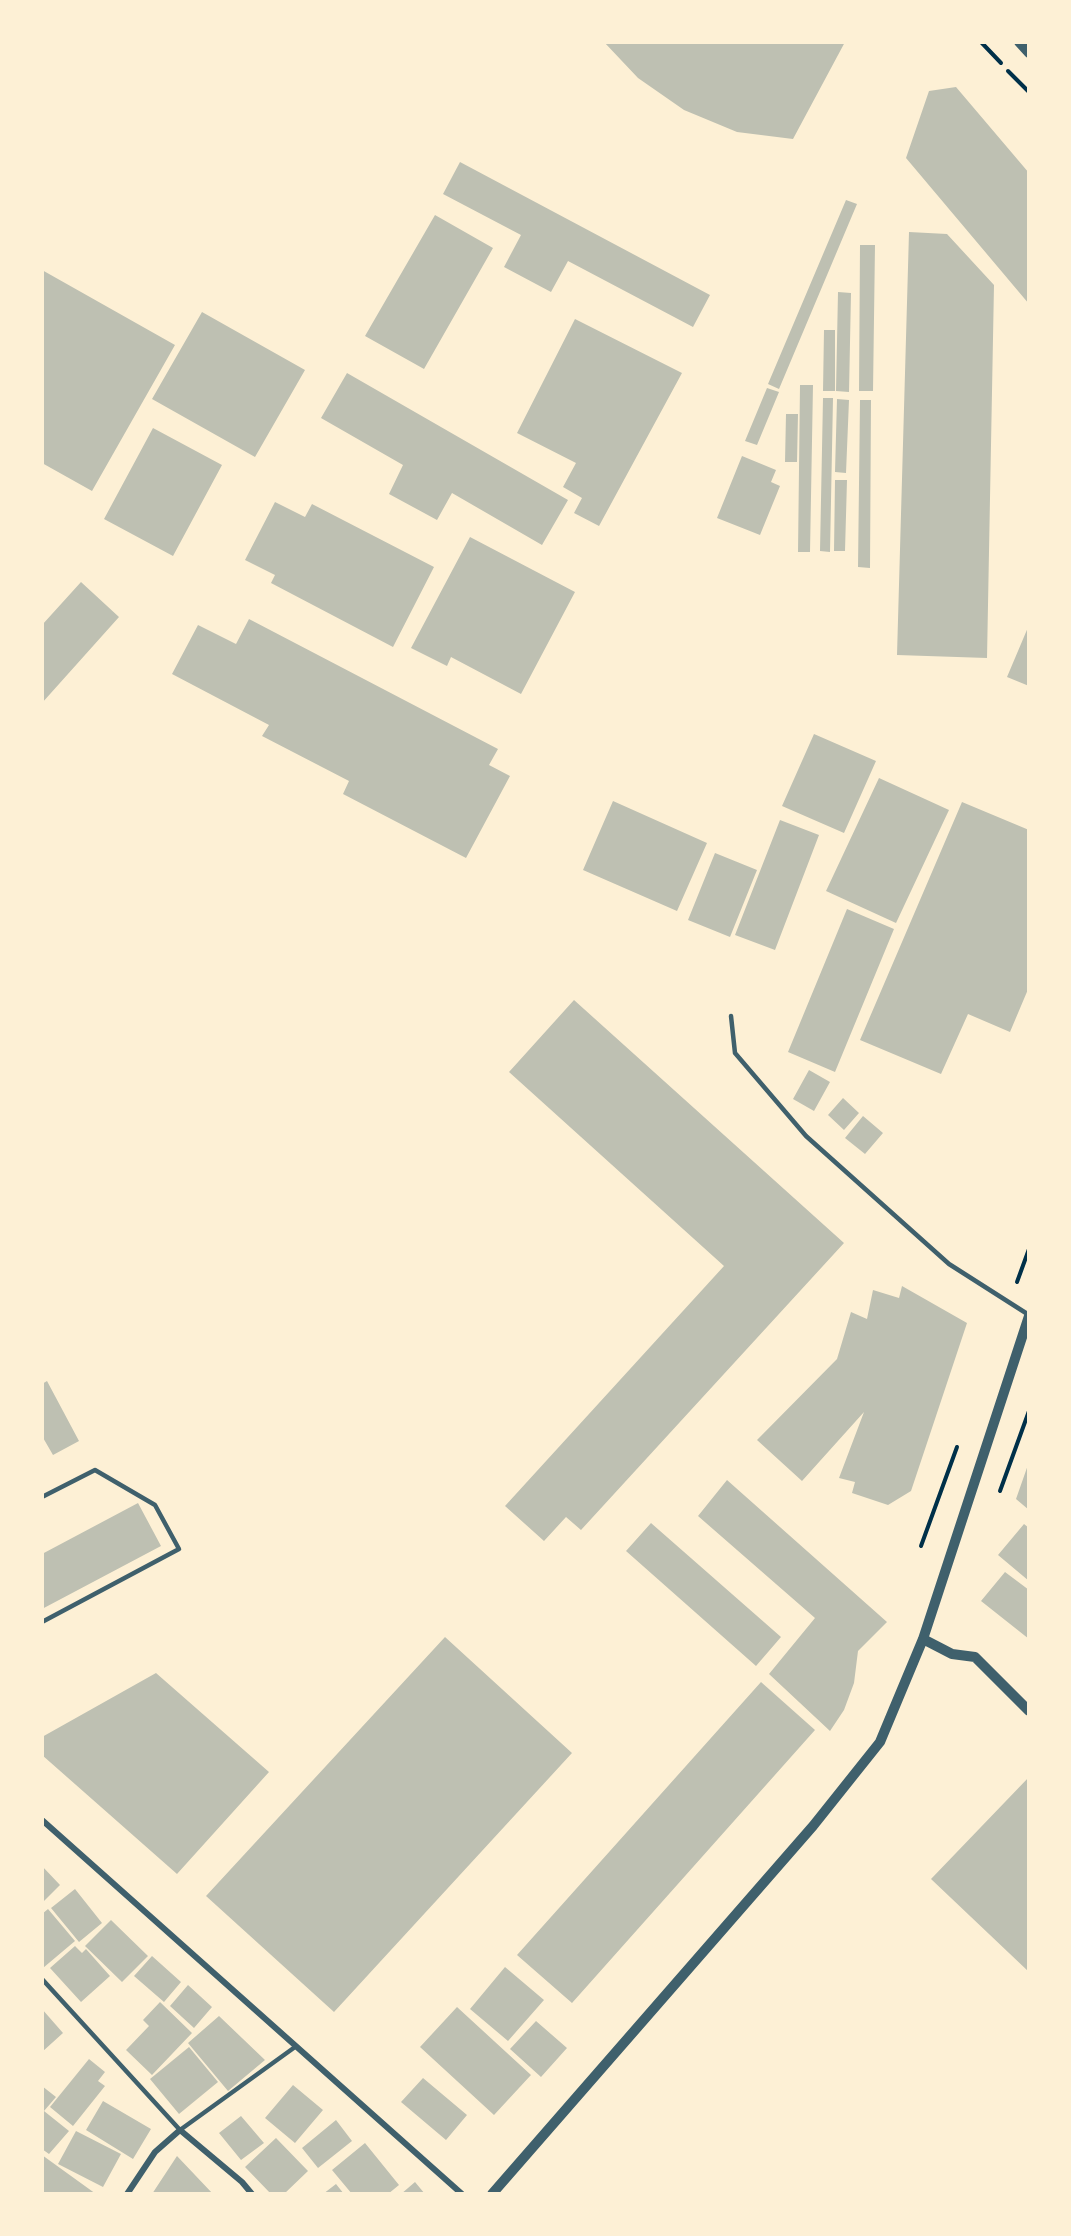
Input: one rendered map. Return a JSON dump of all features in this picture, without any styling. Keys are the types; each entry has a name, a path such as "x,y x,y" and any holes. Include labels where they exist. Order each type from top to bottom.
{"street":[{"path":"1019,42 1029,52"},
{"path":"492,2194 813,1826 880,1742 923,1640 1029,1316"},
{"path":"923,1640 952,1654 975,1657 1029,1711"},
{"path":"42,1820 462,2194"},
{"path":"127,2194 155,2152 180,2130 242,2182 252,2194"}],"lane":[{"path":"731,1016 735,1053 806,1136 949,1264 1029,1316"},
{"path":"42,1497 95,1470 155,1505 179,1549 42,1622"},
{"path":"42,1979 180,2130 295,2047"}],"building":[{"path":"604,42 845,42 793,139 737,132 684,110 638,78"},
{"path":"956,87 1029,173 1029,304 906,158 929,91"},
{"path":"460,162 710,295 693,327 568,261 551,292 504,267 521,235 443,194"},
{"path":"846,200 857,204 779,389 768,384"},
{"path":"435,215 493,248 424,369 365,336"},
{"path":"909,232 947,234 994,285 987,658 897,655"},
{"path":"860,245 875,245 873,391 859,391"},
{"path":"42,270 175,345 92,491 42,463"},
{"path":"838,292 851,293 849,392 836,391"},
{"path":"202,312 305,370 255,457 152,399"},
{"path":"575,319 682,373 599,526 574,513 582,498 563,487 576,463 517,433"},
{"path":"824,330 835,330 835,391 823,391"},
{"path":"347,373 568,500 542,545 452,493 437,520 389,494 403,465 321,418"},
{"path":"800,385 813,385 810,552 798,552"},
{"path":"767,388 779,392 757,445 745,441"},
{"path":"823,398 833,398 830,552 820,551"},
{"path":"837,399 849,400 846,473 835,472"},
{"path":"860,400 871,400 870,568 858,567"},
{"path":"786,414 798,414 797,462 785,462"},
{"path":"153,428 222,465 173,556 104,519"},
{"path":"742,456 776,470 771,482 780,486 760,535 717,518"},
{"path":"835,480 847,480 845,551 834,551"},
{"path":"275,502 305,517 312,504 434,567 393,647 271,583 275,575 245,560"},
{"path":"470,537 575,592 521,694 451,657 447,666 411,648"},
{"path":"81,582 119,617 42,703 42,625"},
{"path":"249,619 498,749 489,765 510,776 466,858 343,794 349,781 262,736 269,725 172,674 198,625 236,644"},
{"path":"1029,625 1029,686 1007,677"},
{"path":"814,734 876,761 844,833 782,806"},
{"path":"879,778 949,810 896,923 826,891"},
{"path":"613,801 707,843 677,911 583,870"},
{"path":"962,802 1029,830 1029,987 1010,1032 968,1014 941,1074 860,1040"},
{"path":"780,820 819,835 775,950 735,935"},
{"path":"715,853 757,870 730,937 688,920"},
{"path":"847,909 894,929 835,1072 788,1052"},
{"path":"574,1000 844,1243 581,1530 566,1517 544,1541 505,1506 724,1266 509,1072"},
{"path":"809,1070 830,1082 814,1111 793,1099"},
{"path":"843,1098 859,1113 844,1130 828,1115"},
{"path":"863,1116 883,1133 865,1154 845,1138"},
{"path":"902,1286 967,1323 911,1491 888,1505 852,1493 855,1482 839,1478 864,1412 802,1481 757,1440 837,1359 851,1312 867,1319 873,1290 899,1298"},
{"path":"47,1381 79,1441 53,1455 42,1436 42,1384"},
{"path":"1029,1462 1029,1510 1016,1499"},
{"path":"727,1480 887,1622 858,1651 854,1683 844,1710 830,1731 769,1674 815,1618 698,1516"},
{"path":"138,1503 161,1546 42,1609 42,1554"},
{"path":"651,1523 781,1637 756,1666 626,1551"},
{"path":"1024,1524 1029,1528 1029,1581 998,1555"},
{"path":"1005,1572 1029,1590 1029,1639 981,1601"},
{"path":"445,1637 572,1753 334,2012 206,1896"},
{"path":"156,1673 269,1772 177,1874 42,1755 42,1737"},
{"path":"761,1682 815,1730 572,2003 517,1955"},
{"path":"1029,1777 1029,1972 931,1879"},
{"path":"42,1866 60,1885 42,1903"},
{"path":"75,1889 102,1923 79,1942 51,1908"},
{"path":"48,1909 75,1941 43,1968 42,1914"},
{"path":"111,1920 148,1956 122,1982 85,1946"},
{"path":"75,1946 82,1953 86,1949 110,1976 81,2002 50,1968"},
{"path":"152,1956 181,1982 164,2002 134,1976"},
{"path":"505,1967 544,2000 508,2041 470,2009"},
{"path":"188,1985 212,2007 194,2028 170,2006"},
{"path":"160,2002 192,2033 152,2075 126,2050 149,2026 143,2020"},
{"path":"457,2007 531,2075 494,2115 420,2047"},
{"path":"42,2009 63,2033 42,2052"},
{"path":"219,2016 265,2060 228,2091 188,2043"},
{"path":"536,2021 567,2048 541,2077 510,2049"},
{"path":"189,2047 218,2082 179,2114 150,2079"},
{"path":"89,2059 105,2072 98,2081 105,2086 73,2126 50,2107"},
{"path":"423,2078 467,2115 446,2140 401,2102"},
{"path":"293,2085 323,2110 295,2143 265,2118"},
{"path":"42,2086 56,2097 44,2111 69,2131 49,2154 42,2149"},
{"path":"103,2101 151,2129 133,2159 86,2130"},
{"path":"241,2116 264,2143 241,2160 219,2133"},
{"path":"336,2120 352,2141 318,2168 302,2148"},
{"path":"76,2131 121,2154 103,2187 58,2164"},
{"path":"276,2138 308,2171 284,2194 271,2194 245,2167"},
{"path":"365,2143 399,2185 388,2194 352,2194 332,2170"},
{"path":"42,2155 96,2194 42,2194"},
{"path":"177,2156 213,2194 152,2194"},
{"path":"415,2182 425,2194 401,2194"},
{"path":"336,2184 344,2194 323,2194"}]}
